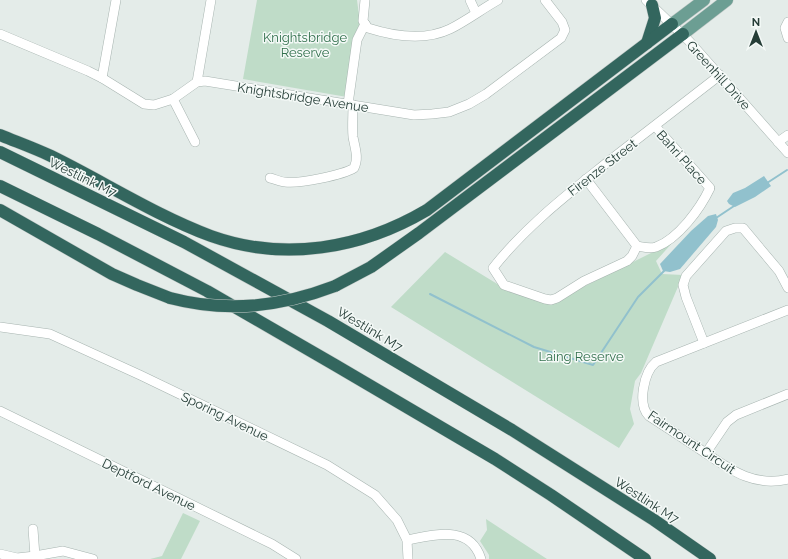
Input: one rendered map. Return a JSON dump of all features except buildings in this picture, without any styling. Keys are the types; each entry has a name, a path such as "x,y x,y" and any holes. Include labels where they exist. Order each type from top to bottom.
{"highway":[{"path":"648,43 655,18 649,3"},
{"path":"0,135 49,156 172,219 212,236 259,247 295,249 323,248 352,242 379,234 405,223 445,197 672,24"},
{"path":"0,210 112,274 170,298 196,304 216,306 257,306 298,299 321,292 359,274 398,248 683,34"},
{"name":"Westlink M7","path":"0,152 184,242 328,321 512,430 654,520 710,559"},
{"path":"0,186 98,234 207,291 360,379 495,459 645,559"}],"main road":[{"path":"672,24 704,0"},
{"path":"683,34 727,0"}],"street":[{"path":"102,78 116,0"},
{"path":"0,34 102,78 144,104 154,105 173,99 197,82 211,0"},
{"path":"365,0 363,21 368,28 402,35 418,36 434,34 450,29 498,0"},
{"path":"470,0 476,13"},
{"name":"Knightsbridge Avenue","path":"197,82 213,82 414,115 449,112 469,104 486,94 560,38 564,30 562,22 545,0"},
{"name":"Greenhill Drive","path":"649,3 683,34 788,153"},
{"path":"788,22 785,28 788,38"},
{"path":"270,178 285,182 295,182 342,174 360,165 353,137 351,104 357,40 365,24"},
{"name":"Firenze Street","path":"637,246 627,262 584,281 551,300 504,285 493,268 527,230 556,203 720,75"},
{"path":"173,99 196,142"},
{"name":"Bahri Place","path":"637,246 647,248 655,247 675,236 704,201 710,188 654,126"},
{"path":"778,142 788,135"},
{"path":"586,179 637,246"},
{"path":"704,343 686,297 683,285 686,276 726,231 735,228 743,228 779,271 788,288"},
{"name":"Fairmount Circuit","path":"787,481 770,481 751,478 733,472 649,416 645,412 643,402 647,374 650,367 656,362 788,310"},
{"name":"Sporing Avenue","path":"0,327 50,334 140,375 327,465 375,495 397,520 408,540 408,559"},
{"path":"706,453 727,422 736,415 788,394"},
{"name":"Deptford Avenue","path":"0,411 264,540 296,559"},
{"path":"33,529 35,556"},
{"path":"408,540 437,534 457,535 472,542 481,559"},
{"path":"0,554 17,558 63,551 93,559"}],"green space":[{"name":"Knightsbridge Reserve","path":"257,0 357,0 360,23 354,37 347,97 243,79"},
{"name":"Laing Reserve","path":"673,242 656,261 662,274 683,275 641,373 635,381 630,409 634,424 619,448 391,307 445,252 512,293 553,304 583,287"},
{"path":"183,513 200,521 181,559 150,559 162,556"},
{"path":"486,519 547,559 489,559 489,555 480,541 487,530"}],"water":[{"path":"764,176 771,186 755,197 735,207 729,204 727,201 733,193 745,188"},
{"path":"716,214 718,220 716,227 680,269 670,272 663,271 660,264 691,231 708,216"}],"waterway":[{"path":"767,183 787,170"},
{"path":"716,218 734,206"},
{"path":"430,294 534,347 593,365 638,297 665,270"}]}
